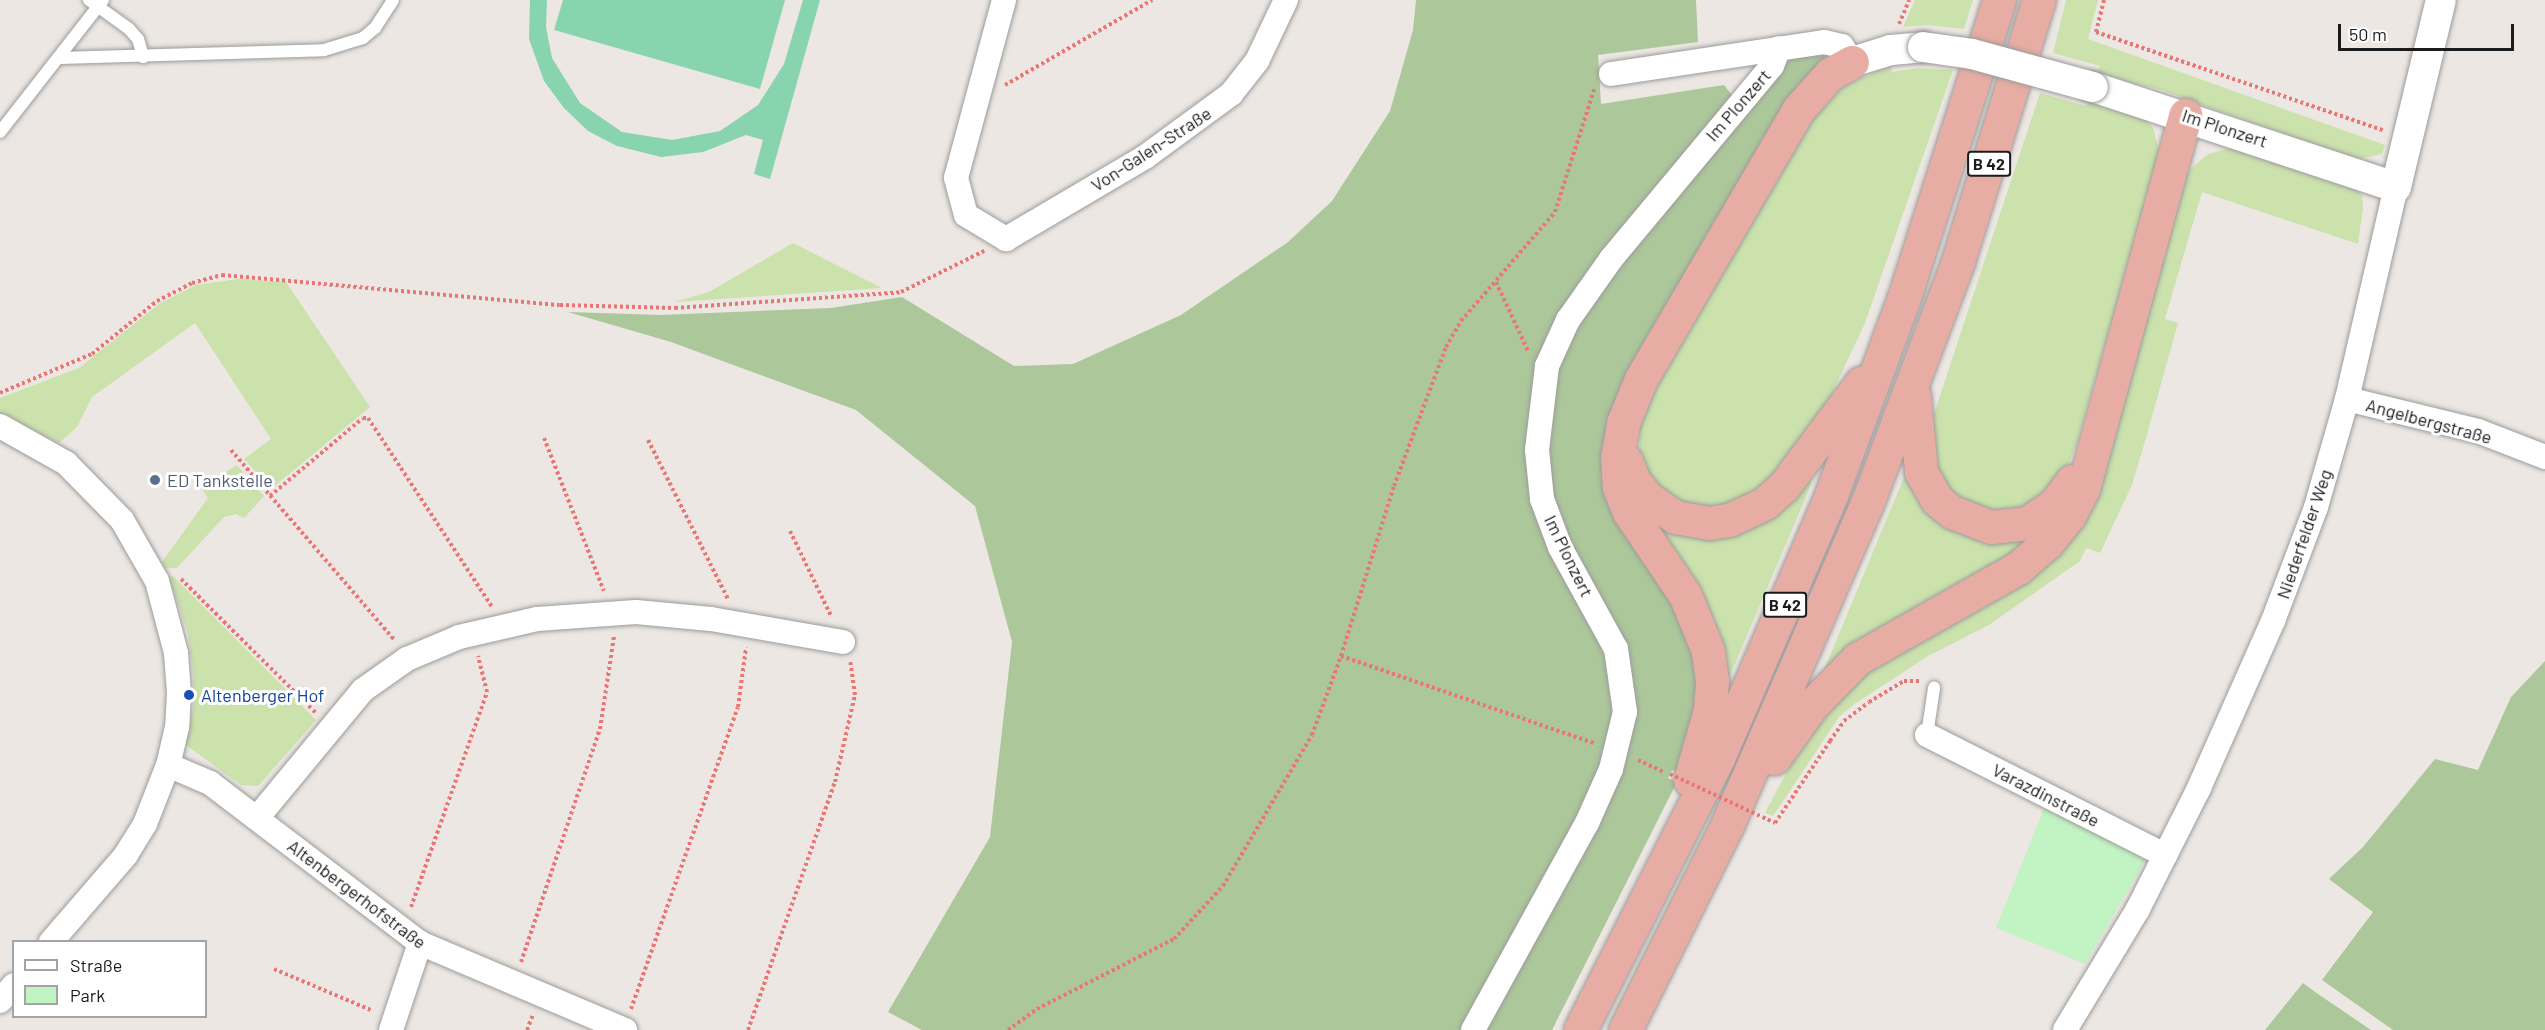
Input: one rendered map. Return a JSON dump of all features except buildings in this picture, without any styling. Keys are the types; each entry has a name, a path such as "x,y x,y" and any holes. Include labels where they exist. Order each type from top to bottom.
{"highway":[{"name":"B 42","path":"1580,1030 1718,758 1790,596 1886,347 1999,0"},
{"name":"B 42","path":"1625,1030 1728,824 1795,676 1914,383 1975,209 2039,0"},
{"path":"1669,857 1710,710 1712,681 1708,651 1694,614 1629,512 1618,487 1616,469 1621,434 1641,380 1798,110 1830,74 1852,62"},
{"path":"1728,824 1800,720 1857,659 2018,568 2047,543 2077,503 2185,115"},
{"path":"1621,434 1628,469 1659,508 1690,522 1729,520 1765,503 1801,469 1886,347"},
{"path":"1914,383 1921,472 1937,500 1970,522 2010,527 2043,514 2074,478 2092,445"}],"street":[{"path":"1004,0 957,178 958,195 966,215 1006,239"},
{"name":"Von-Galen-Straße","path":"1006,239 1145,158 1231,94 1257,61 1286,0"},
{"name":"Niederfelder Weg","path":"2065,1030 2138,909 2165,855 2273,621 2316,507 2347,399 2441,0"},
{"name":"Im Plonzert","path":"1611,74 1779,48 1836,43 1852,62 1891,50 1923,47 1972,54 2185,115 2396,188"},
{"name":"Im Plonzert","path":"1473,1030 1587,823 1616,751 1625,702 1616,649 1560,547 1542,500 1538,441 1547,366 1568,320 1611,259 1772,66 1779,48"},
{"name":"Angelbergstraße","path":"2347,399 2478,430 2545,457"},
{"path":"0,426 42,447 86,480 122,520 153,572 171,628 179,693 168,765 136,840 53,940"},
{"path":"256,818 329,727 363,690 406,659 472,633 499,626 611,613 740,625 843,642"},
{"name":"Varazdinstraße","path":"1927,735 2165,855"},
{"name":"Altenbergerhofstraße","path":"168,765 210,783 420,943 513,985 625,1030"},
{"path":"392,1025 420,943"},
{"path":"0,1001 12,987"}],"lane":[{"path":"59,58 324,50 346,46 375,28 393,0"},
{"path":"0,132 59,58 97,2 138,39 143,57"},
{"path":"1927,735 1934,688"}],"path":[{"path":"977,100 1152,0"},
{"path":"2104,0 2096,32 2408,139"},
{"path":"1008,1030 1037,1009 1174,939 1224,886 1312,735 1341,656 1394,486 1446,347 1461,321 1555,212 1594,89 1611,74"},
{"path":"0,393 92,354 156,301 192,283 222,275 560,305 675,309 901,292 1006,239"},
{"path":"1496,282 1521,341 1547,366"},
{"path":"270,496 363,418 371,420 492,607 499,626"},
{"path":"513,985 600,729 614,652 611,613 544,438"},
{"path":"625,1030 738,706 740,625 648,440"},
{"path":"231,450 406,659"},
{"path":"748,1030 835,782 855,695 854,674 843,642 790,531"},
{"path":"153,572 177,574 329,727"},
{"path":"398,928 410,911 487,692 472,633"},
{"path":"1341,656 1616,751 1775,823 1844,721 1904,681 1912,679 1934,688"},
{"path":"274,969 392,1025"}],"green space":[{"path":"530,0 547,0 546,27 552,58 580,103 622,132 672,140 720,131 758,105 784,64 803,0 820,0 770,179 754,174 763,140 746,135 703,152 661,157 617,146 588,131 564,108 544,81 529,39"},
{"path":"563,0 785,0 760,89 554,30"},
{"path":"1416,0 1696,0 1698,42 1598,55 1601,104 1724,85 1742,108 1794,52 1820,47 1827,62 1616,398 1665,583 1703,675 1680,774 1672,770 1668,778 1677,782 1552,1030 922,1030 888,1012 990,837 1012,642 975,506 856,410 671,342 568,312 661,315 831,308 902,297 1014,366 1073,364 1181,315 1288,242 1332,201 1390,111 1413,30"},
{"path":"1915,0 1973,0 1964,29 1927,25 1903,27"},
{"path":"2066,0 2098,0 2088,39 2385,145 2382,154 2359,159 2347,156 2161,90 2098,74 2100,66 2053,53"},
{"path":"1890,65 1892,72 1919,68 1953,70 1865,323 1821,417 1750,501 1701,512 1655,488 1639,457 1640,414 1810,122 1844,86"},
{"path":"2040,93 2086,106 2090,99 2145,119 2153,128 2159,151 2077,444 2061,482 2015,515 1969,509 1934,473 1928,432"},
{"path":"2238,146 2356,189 2362,195 2363,208 2358,244 2202,192 2165,319 2178,323 2146,438 2132,485 2100,553 2086,548 2080,561 1989,625 1928,656 1853,705 1839,717 1773,816 1765,813 1806,736 1861,673 2042,565 2181,177 2208,154"},
{"path":"793,243 882,288 674,302 709,292"},
{"path":"239,279 286,282 370,407 271,489 244,459 271,439 195,323 92,397 77,427 59,443 0,414 0,398 79,368 159,304 196,285"},
{"path":"237,465 264,496 244,518 236,514 224,517 177,568 165,568 162,562 208,498 201,488"},
{"path":"1907,470 1915,484 2043,532 1819,682"},
{"path":"1811,478 1811,485 1728,680 1646,510 1670,525"},
{"path":"173,576 316,720 258,786 241,785 186,745 194,704 193,671 188,633 169,578"},
{"path":"2545,661 2545,1030 2393,1030 2322,980 2373,912 2329,879 2363,847 2435,759 2478,770 2511,697"},
{"path":"2045,806 2146,859 2085,964 1996,928"},
{"path":"2303,983 2315,992 2371,1030 2265,1030"}],"place":[{"name":"ED Tankstelle","path":"155,480"},
{"name":"Altenberger Hof","path":"189,695"}]}
